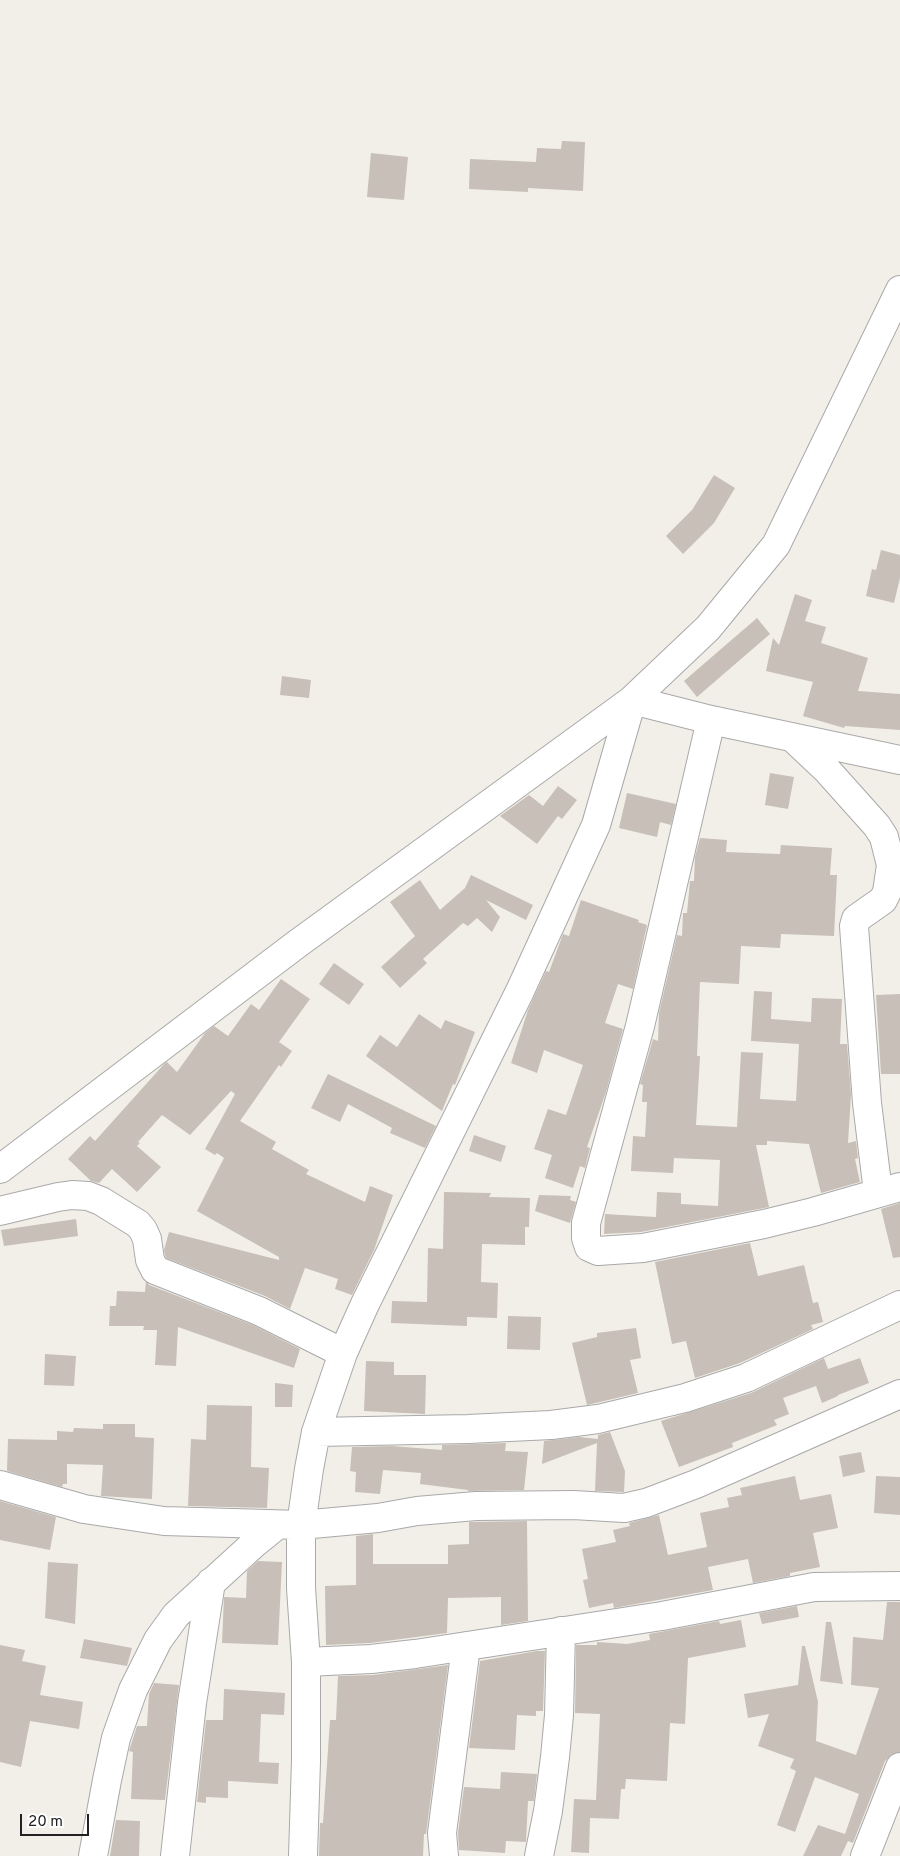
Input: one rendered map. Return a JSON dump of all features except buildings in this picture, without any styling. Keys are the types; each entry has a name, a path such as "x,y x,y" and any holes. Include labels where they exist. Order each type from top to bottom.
{"street":[{"path":"0,1169 297,944 632,700 708,628 776,545 900,290"},
{"path":"632,700 711,720 900,760"},
{"path":"303,1856 306,1761 306,1662 301,1588 289,1525 309,1469 316,1432 343,1353 520,991 596,825 632,700"},
{"path":"711,720 640,1026 586,1223 586,1238 589,1247 598,1251 643,1248 774,1222 889,1190 868,1103 854,926 856,919 883,900 887,892 891,865 884,837 877,826 837,781 791,736"},
{"path":"0,1211 72,1195 88,1196 101,1201 138,1224 143,1230 154,1270 259,1311 343,1353"},
{"path":"316,1432 468,1429 598,1419 685,1398 746,1378 900,1305"},
{"path":"0,1485 84,1509 164,1521 289,1525 378,1518 476,1506 573,1505 624,1508 646,1503 696,1484 900,1394"},
{"path":"94,1856 116,1738 133,1690 158,1640 176,1615 211,1582 289,1525"},
{"path":"175,1856 192,1703 211,1582"},
{"path":"306,1662 389,1657 466,1646 662,1616 814,1588 900,1586"},
{"path":"539,1856 548,1811 555,1757 559,1715 561,1631"},
{"path":"444,1856 442,1833 466,1646"},
{"path":"865,1856 900,1767"}]}
